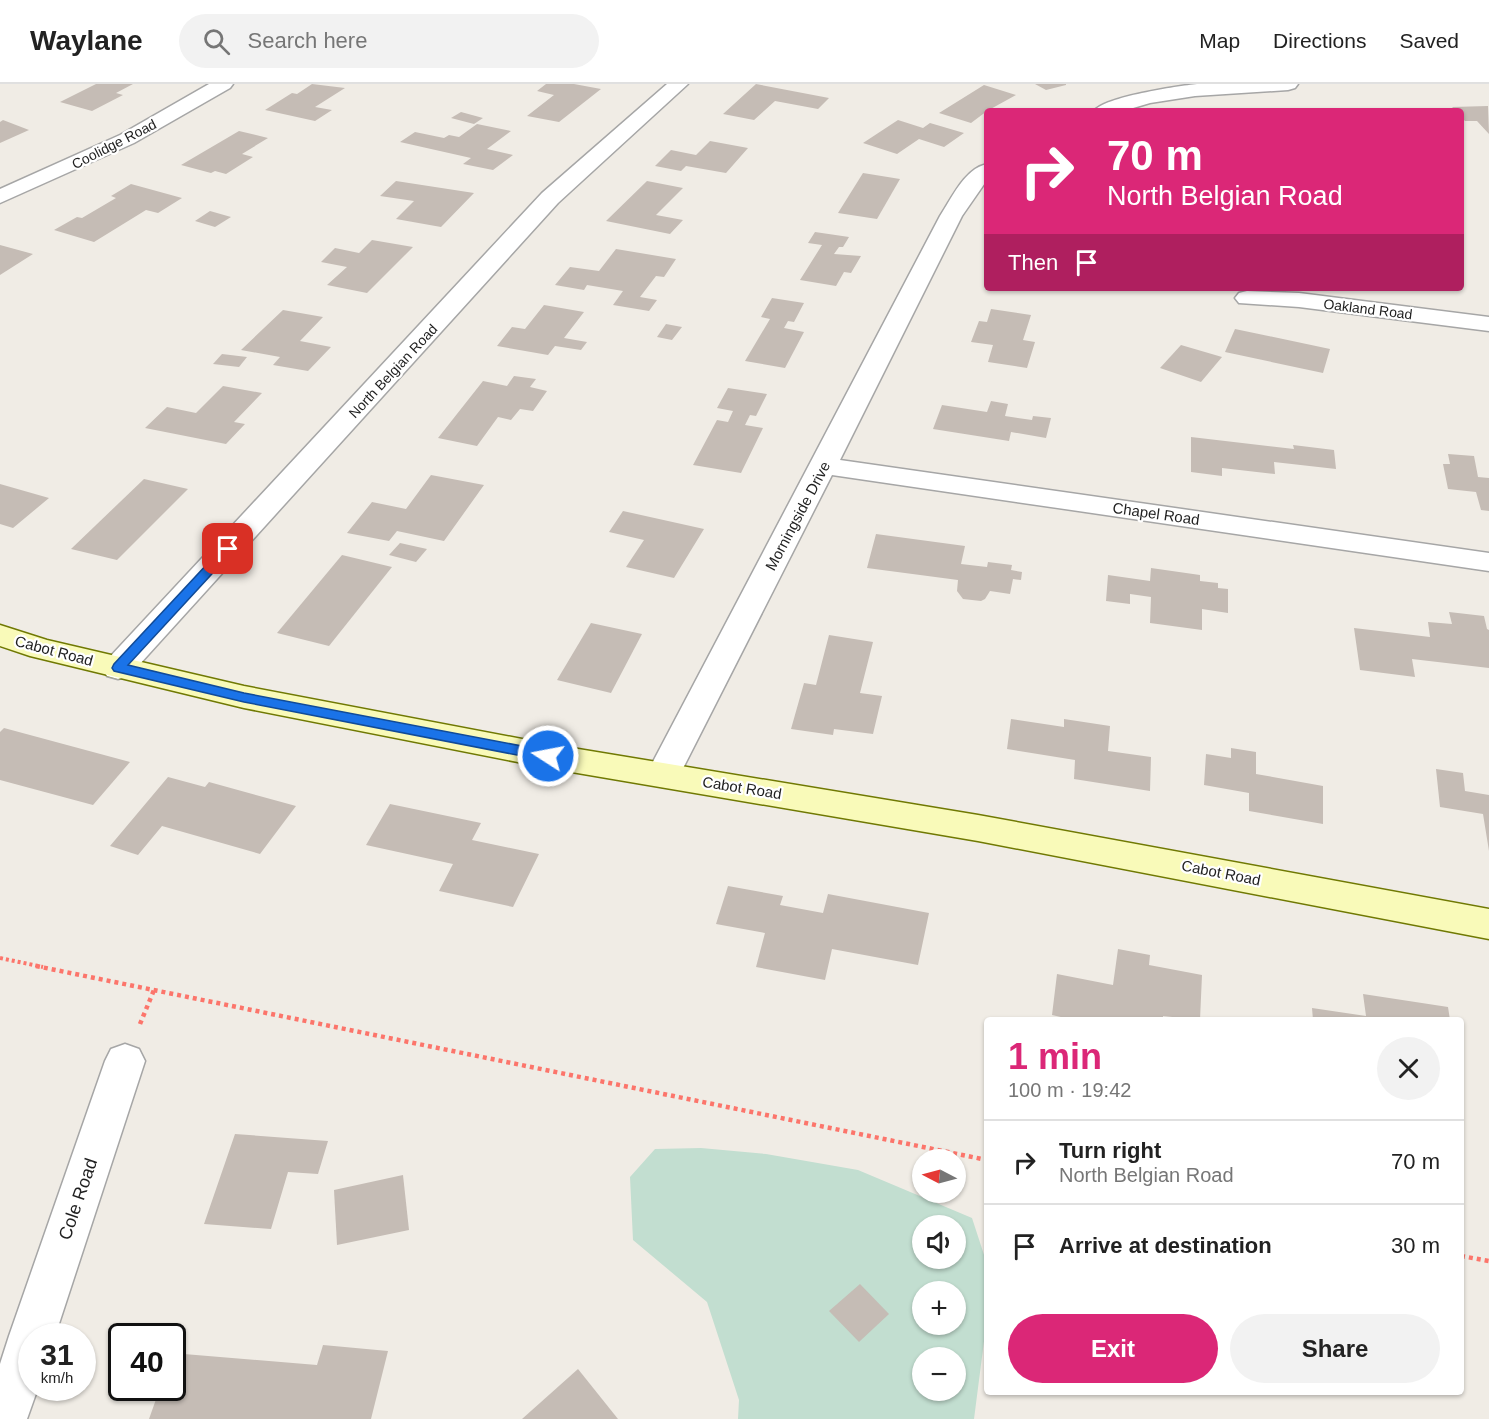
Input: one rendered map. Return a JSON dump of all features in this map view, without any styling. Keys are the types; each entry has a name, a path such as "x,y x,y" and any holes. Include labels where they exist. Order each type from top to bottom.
{"street":[{"name":"Coolidge Road","path":"0,196 127,139 223,84"},
{"name":"North Belgian Road","path":"118,668 456,303 550,198 678,84"},
{"path":"1116,108 1175,93 1234,86 1288,84"},
{"name":"Morningside Drive","path":"663,775 951,216 976,178 984,172"},
{"name":"Oakland Road","path":"1247,298 1299,300 1489,324"},
{"name":"Chapel Road","path":"824,466 1489,562"},
{"name":"Cabot Road","path":"0,635 41,649 244,697 548,756 978,828 1489,924"},
{"name":"Cole Road","path":"37,1323 125,1061"},
{"name":"Cole Road","path":"4,1419 18,1378"}],"path":[{"path":"0,958 339,1030 984,1159"},
{"path":"1464,1257 1489,1261"}],"green space":[{"path":"701,1148 766,1154 858,1170 912,1193 912,1203 936,1203 965,1215 912,1215 912,1269 966,1269 966,1215 972,1218 984,1255 984,1341 974,1419 738,1419 739,1400 707,1302 633,1240 630,1177 655,1149"}],"building":[{"path":"96,84 133,84 116,93 123,95 92,111 60,102"},
{"path":"312,84 345,88 315,107 332,110 315,121 265,110 292,93 297,94"},
{"path":"546,84 574,84 601,89 559,122 527,116 554,95 537,91"},
{"path":"756,84 829,98 818,109 775,101 754,120 723,114"},
{"path":"1035,84 1066,84 1066,85 1046,90"},
{"path":"984,85 1016,95 992,108 984,108 984,113 971,123 939,113"},
{"path":"1488,106 1489,134 1477,121 1464,120 1464,108 1452,107"},
{"path":"461,112 483,118 474,124 451,118"},
{"path":"3,120 29,130 0,143 0,122"},
{"path":"898,120 923,128 930,123 964,133 944,147 919,139 897,154 863,143"},
{"path":"477,124 511,131 487,149 513,155 493,170 463,164 471,158 400,142 415,132 444,138 449,135 459,137"},
{"path":"239,131 268,138 242,154 253,157 226,174 215,171 211,173 181,165"},
{"path":"710,141 748,148 726,173 686,166 681,171 655,166 671,150 696,155"},
{"path":"863,173 900,179 877,219 838,213"},
{"path":"396,181 474,193 441,227 396,219 414,201 380,196"},
{"path":"647,181 683,188 656,215 683,220 670,234 606,221"},
{"path":"131,184 182,198 158,213 146,210 94,242 54,230 77,217 82,218 116,198 111,196"},
{"path":"210,211 231,217 215,227 195,221"},
{"path":"815,232 849,237 843,247 839,247 834,254 861,256 851,273 844,272 836,286 800,280 822,245 808,243"},
{"path":"372,240 413,247 367,293 327,285 347,267 321,262 335,248 359,253"},
{"path":"0,245 33,254 0,275"},
{"path":"616,249 676,259 664,277 656,276 640,297 657,300 649,311 613,305 623,291 587,285 584,290 555,285 570,267 599,271"},
{"path":"772,298 804,303 794,322 788,321 784,328 804,332 785,368 745,361 770,319 761,317"},
{"path":"544,305 584,312 564,338 587,342 581,350 555,346 548,355 497,346 512,327 525,329"},
{"path":"991,309 1031,315 1023,340 1035,342 1027,368 988,362 993,345 971,342 979,321 987,322"},
{"path":"283,310 323,317 300,341 331,347 308,371 273,365 280,357 241,350"},
{"path":"666,324 682,327 672,340 657,337"},
{"path":"1235,329 1330,349 1323,373 1225,352"},
{"path":"1181,345 1222,357 1201,382 1160,368"},
{"path":"222,354 247,357 239,367 213,364"},
{"path":"514,376 536,379 530,387 547,391 533,411 520,409 511,420 498,417 477,446 438,438 483,381 507,386"},
{"path":"223,386 262,393 234,422 245,424 226,444 145,428 167,407 196,413"},
{"path":"728,388 767,394 756,416 750,415 745,425 763,428 741,473 693,465 717,420 728,422 733,411 717,408"},
{"path":"991,401 1008,404 1005,416 1032,420 1033,416 1051,418 1046,438 1011,432 1009,441 933,429 942,405 987,412"},
{"path":"1191,437 1294,449 1293,445 1334,450 1336,469 1274,462 1275,474 1222,468 1222,476 1191,472"},
{"path":"1448,454 1474,456 1478,477 1489,478 1489,511 1481,510 1476,492 1448,489 1443,464 1450,464"},
{"path":"431,475 484,485 444,541 397,531 389,541 347,533 372,502 406,509"},
{"path":"144,479 188,489 117,560 71,549"},
{"path":"0,484 49,498 13,528 0,524"},
{"path":"623,511 704,529 674,578 626,567 644,540 609,532"},
{"path":"876,534 965,546 961,564 987,567 988,562 1012,565 1011,570 1022,572 1021,580 1013,579 1010,594 990,591 981,601 963,599 957,591 958,580 867,568"},
{"path":"400,543 427,549 416,562 389,555"},
{"path":"342,555 392,567 329,646 277,633"},
{"path":"1151,568 1200,575 1200,581 1218,583 1218,588 1228,589 1228,613 1202,609 1202,630 1150,623 1151,597 1130,594 1130,604 1106,601 1108,575 1150,581"},
{"path":"1449,612 1484,616 1489,630 1489,668 1412,659 1415,677 1360,670 1354,628 1430,637 1428,622 1452,624"},
{"path":"591,623 642,634 611,693 557,680"},
{"path":"829,635 873,642 860,693 882,696 873,734 834,729 833,735 791,729 804,683 816,685"},
{"path":"1011,719 1064,727 1064,719 1110,726 1108,751 1151,757 1150,791 1074,779 1075,760 1007,749"},
{"path":"4,728 130,762 93,805 0,780 0,732"},
{"path":"1231,748 1256,752 1256,774 1323,786 1323,824 1249,811 1249,793 1204,785 1206,754 1231,758"},
{"path":"1436,769 1463,773 1465,791 1489,795 1489,851 1483,814 1440,807"},
{"path":"168,777 205,787 209,782 296,806 260,854 162,826 138,855 110,846"},
{"path":"390,804 481,823 472,840 539,854 513,907 439,891 453,864 366,845"},
{"path":"728,886 783,896 780,905 823,913 828,894 929,913 918,965 832,949 825,980 756,967 765,933 716,924"},
{"path":"1118,949 1150,955 1149,965 1202,975 1200,1017 1061,1017 1052,1015 1057,974 1113,985"},
{"path":"1363,994 1448,1007 1450,1017 1313,1017 1312,1008 1366,1016"},
{"path":"235,1134 328,1141 318,1174 288,1172 271,1229 204,1224"},
{"path":"403,1175 409,1230 337,1245 334,1190"},
{"path":"860,1284 889,1314 859,1342 829,1311"},
{"path":"323,1345 388,1351 371,1419 149,1419 155,1401 186,1401 186,1354 317,1365"},
{"path":"578,1369 618,1419 522,1419"}],"route":[{"path":"228,549 118,668 244,697 548,756"}]}
